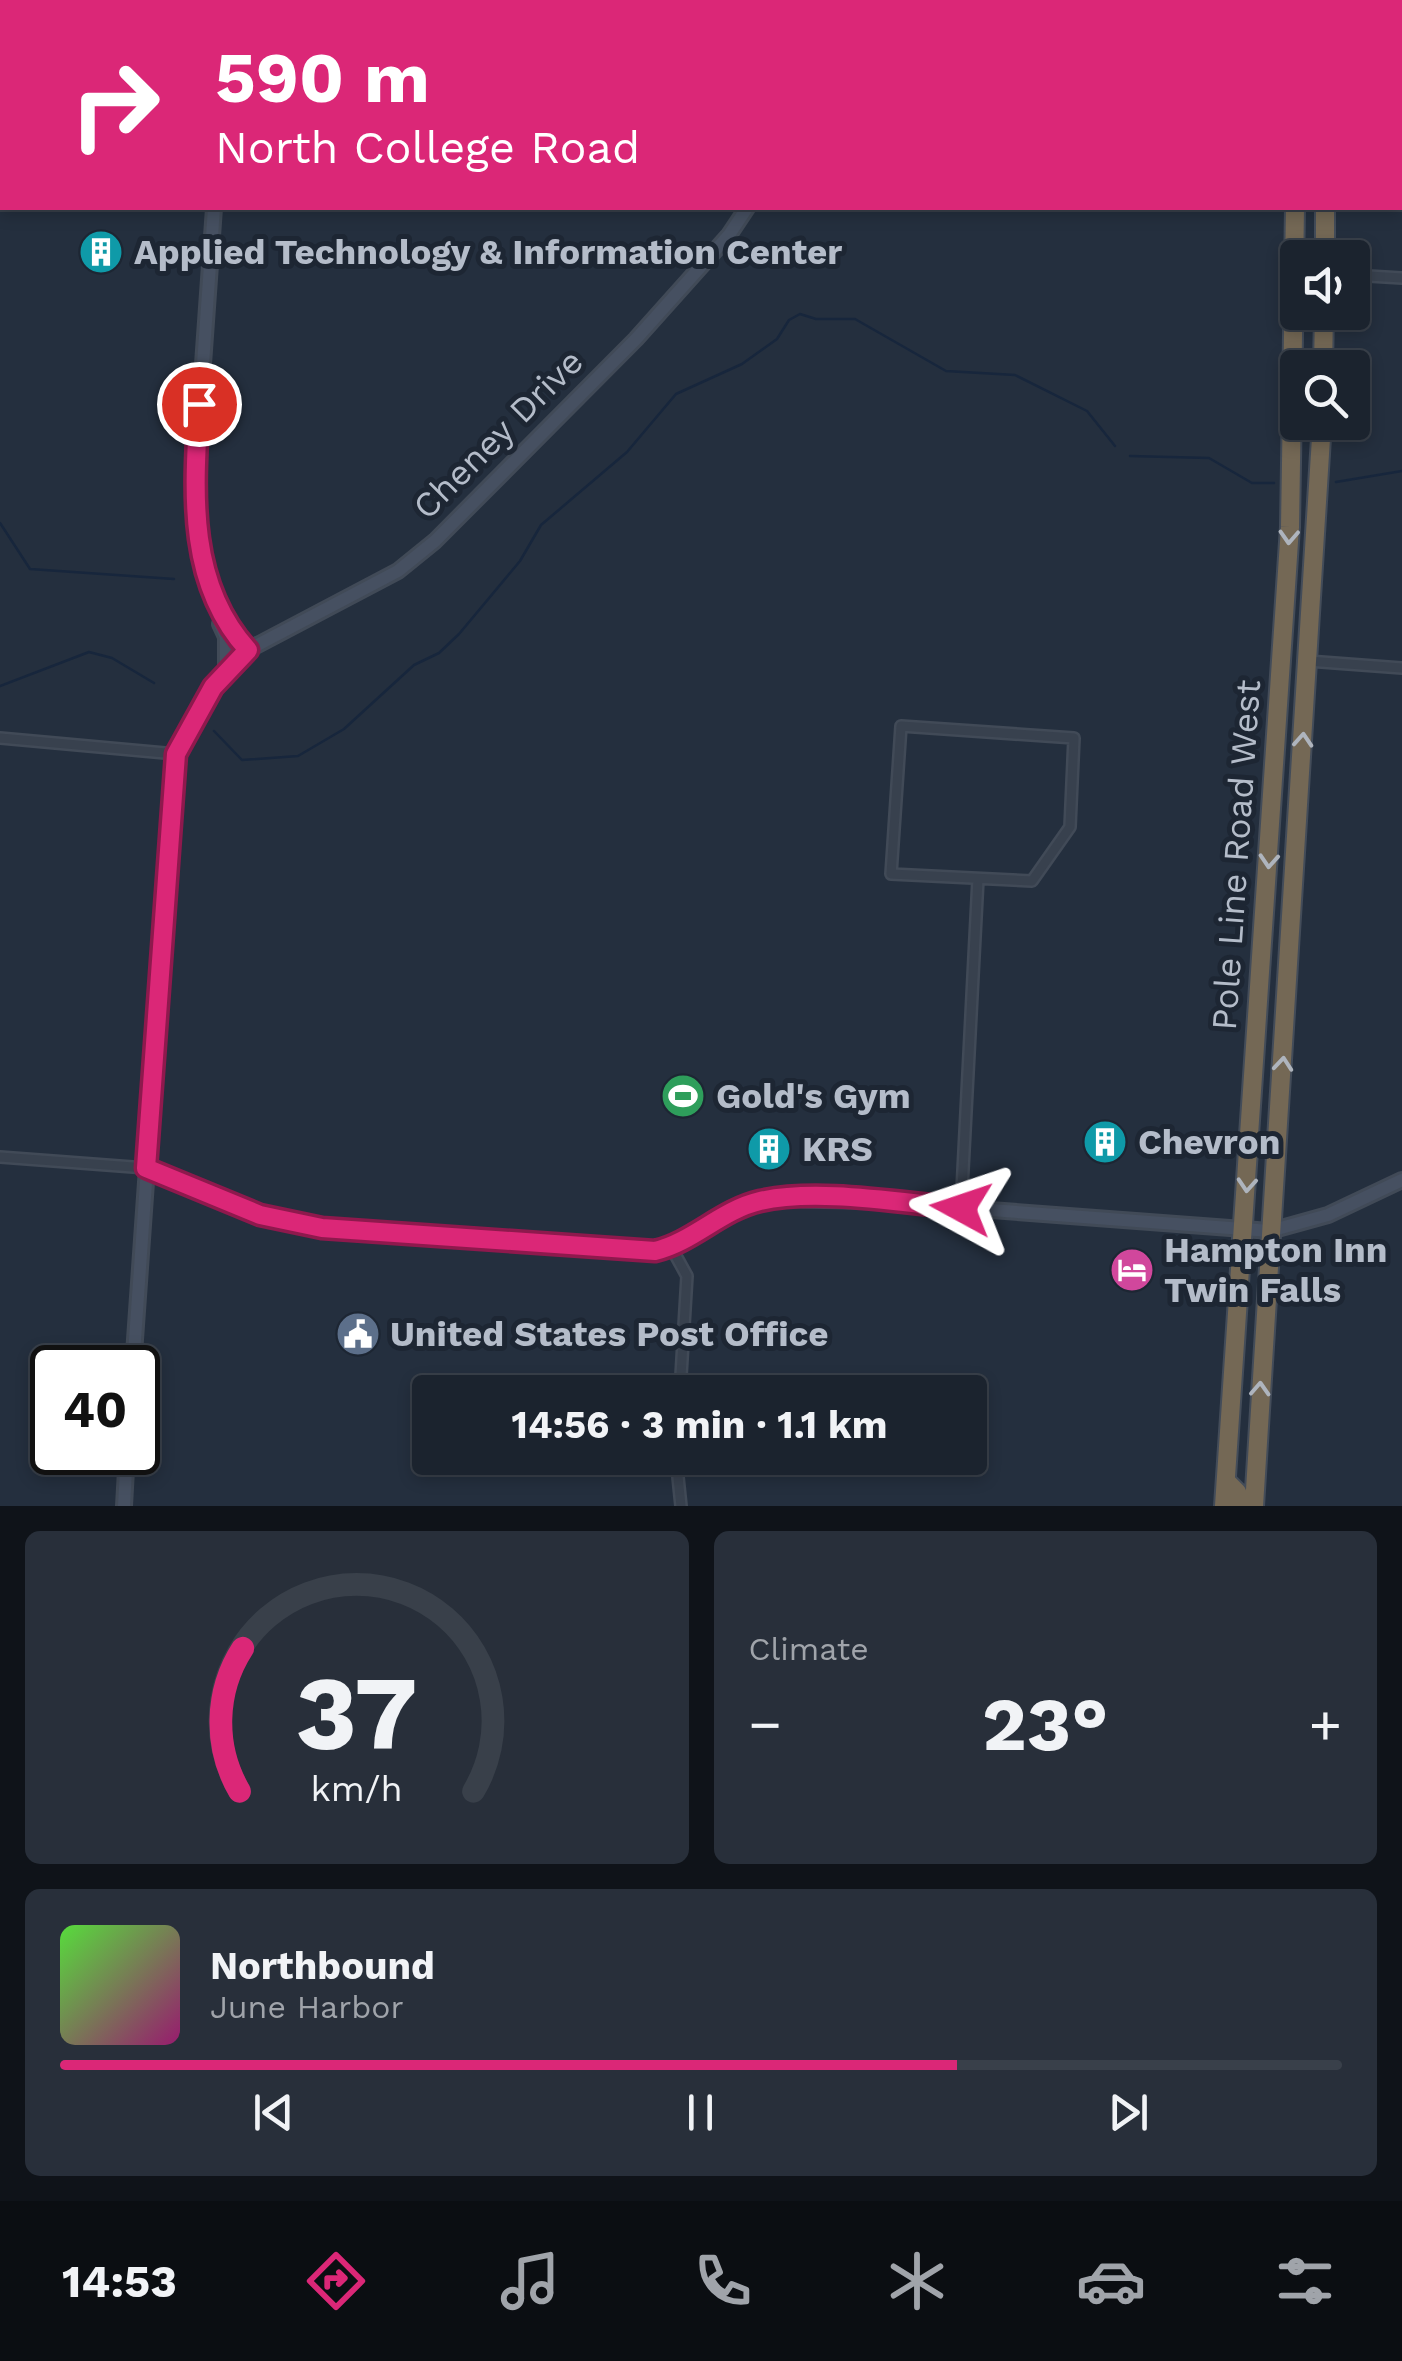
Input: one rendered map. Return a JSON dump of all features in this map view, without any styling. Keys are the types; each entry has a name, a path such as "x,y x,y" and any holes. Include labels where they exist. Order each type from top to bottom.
{"highway":[{"name":"Pole Line Road West","path":"1224,1506 1290,528 1295,210"},
{"path":"1324,210 1325,240"},
{"name":"Pole Line Road West","path":"1250,1503 1321,440"},
{"path":"1235,1349 1240,1424 1237,1471 1250,1503"},
{"path":"1226,1482 1250,1503"}],"street":[{"path":"214,210 190,537 194,560 226,637 226,669"},
{"name":"Cheney Drive","path":"176,754 199,708 226,669 248,650 398,571 435,541 636,339 729,236 746,210"},
{"path":"1370,276 1402,278"},
{"path":"194,492 196,532 212,592 235,636 248,650"},
{"path":"1308,661 1402,668"},
{"path":"901,726 1074,738 1070,826 1032,881 978,879 891,874 901,726"},
{"path":"0,738 176,754 134,1345"},
{"path":"961,1208 978,879"},
{"path":"0,1157 146,1168 260,1215 322,1228 604,1248 671,1247 733,1210 778,1199 1270,1230 1328,1215 1402,1180"},
{"path":"671,1247 687,1276 681,1375"},
{"path":"124,1506 126,1475"},
{"path":"677,1475 680,1506"}],"waterway":[{"path":"214,731 242,760 298,756 344,729 414,665 439,653 459,634 520,561 541,525 627,452 676,394 742,364 777,339 789,320 800,314 816,319 855,319 946,371 1015,375 1087,411 1115,446"},
{"path":"1130,456 1209,458 1252,483 1274,483"},
{"path":"1336,482 1402,471"},
{"path":"0,523 30,569 174,579"},
{"path":"0,686 89,652 112,658 154,683"}],"place":[{"name":"Applied Technology & Information Center","path":"101,252"},
{"name":"Gold's Gym","path":"683,1096"},
{"name":"Chevron","path":"1105,1142"},
{"name":"KRS","path":"769,1149"},
{"name":"Hampton Inn Twin Falls","path":"1132,1270"},
{"name":"United States Post Office","path":"358,1334"}],"route":[{"path":"199,404 196,532 212,592 235,636 248,650 213,687 176,754 146,1168 260,1215 322,1228 655,1251 671,1247 733,1210 760,1201 871,1200 961,1208"}]}
